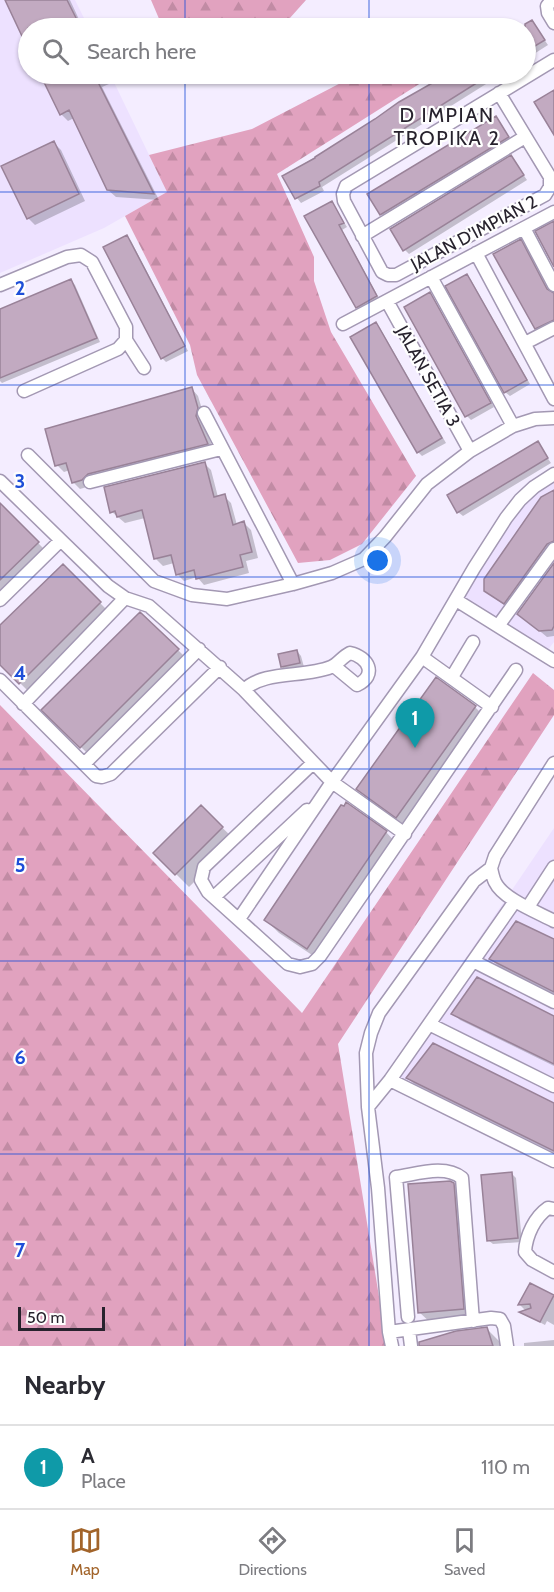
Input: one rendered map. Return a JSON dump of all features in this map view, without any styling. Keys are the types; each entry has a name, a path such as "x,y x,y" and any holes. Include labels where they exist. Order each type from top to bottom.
{"street":[{"path":"552,0 547,6 554,23"},
{"name":"JALAN D'IMPIAN 2","path":"536,71 554,60"},
{"name":"JALAN D'IMPIAN 2","path":"499,93 550,177 550,187 545,195 396,275 382,272 344,201 343,194 346,186 499,93 514,84"},
{"path":"362,236 525,137"},
{"path":"343,324 554,212"},
{"path":"524,228 554,285"},
{"path":"476,253 554,399"},
{"path":"0,285 67,257 81,255 92,261 126,327 126,340 144,368"},
{"path":"431,277 513,426"},
{"name":"JALAN SETIA 3","path":"387,301 470,451"},
{"path":"525,343 554,328"},
{"path":"24,391 118,349 126,340"},
{"path":"204,413 293,584"},
{"path":"28,455 154,581 192,595 228,599 332,573 364,559 385,537 427,484 470,451 513,426 535,419 554,417"},
{"path":"90,482 221,448"},
{"path":"239,919 322,796 422,657 506,518 534,487 554,474"},
{"path":"0,481 108,586 125,598 149,606 220,667 332,782 405,834"},
{"path":"0,600 60,541"},
{"path":"498,626 554,549"},
{"path":"23,704 125,598"},
{"path":"456,600 552,656"},
{"path":"452,677 474,642"},
{"path":"84,764 199,649"},
{"path":"422,657 492,706"},
{"path":"244,690 252,682 263,679 299,675 334,666"},
{"path":"0,680 96,776 102,777 111,774 220,667"},
{"path":"313,763 204,867 201,880 214,897 288,964 300,967 312,964 405,834 516,670"},
{"path":"554,763 495,855 491,868 495,883 515,901 554,921"},
{"path":"214,897 322,796"},
{"path":"528,907 554,867"},
{"path":"392,1346 378,1188 368,1107 366,1053 379,1013 474,881 491,868"},
{"path":"368,1107 390,1080 515,901"},
{"path":"472,961 554,1002"},
{"path":"429,1024 554,1086"},
{"path":"390,1080 554,1161"},
{"path":"411,1346 396,1177 445,1170 455,1172 462,1178 473,1321"},
{"path":"554,1209 548,1208 540,1214 526,1241 525,1252 532,1260 554,1272"},
{"path":"389,1332 409,1324 500,1319 504,1326 507,1346"}],"shaded area":[{"path":"0,0 75,0 84,18 18,18 18,84 115,84 167,192 104,228 0,273"},
{"path":"554,480 554,642 547,651 462,599 522,504"},
{"path":"554,828 554,1164 384,1078"}],"green space":[{"path":"151,0 306,0 290,18 159,18"},
{"path":"339,84 419,84 277,174 314,257 314,281 331,332 416,476 362,544 330,560 298,563 197,375 190,345 125,216 167,192 149,155 252,129"},
{"path":"533,673 554,690 554,715 338,1044 387,1346 0,1346 0,705 302,1013"}],"building":[{"path":"5,0 67,0 76,18 18,18 18,28"},
{"path":"536,26 545,40 536,45"},
{"path":"45,84 99,84 154,194 107,190 69,110 60,115"},
{"path":"430,84 475,84 319,182 320,186 295,199 282,176 315,158 399,102"},
{"path":"554,90 554,135 534,102"},
{"path":"496,116 509,137 380,215 367,194"},
{"path":"54,141 79,194 27,219 1,166"},
{"path":"511,155 524,175 403,251 390,229"},
{"path":"332,201 344,223 339,225 377,296 356,308 304,216"},
{"path":"554,221 554,267 535,231"},
{"path":"127,235 185,346 161,359 103,247"},
{"path":"521,239 547,289 554,293 554,320 535,329 493,254"},
{"path":"467,274 527,380 504,393 445,286"},
{"path":"71,279 97,338 0,378 0,309"},
{"path":"430,292 491,403 465,417 404,307"},
{"path":"376,322 442,438 417,453 350,337"},
{"path":"192,387 198,408 196,416 208,444 88,474 82,480 72,483 66,463 55,466 45,429"},
{"path":"538,441 548,458 457,513 447,495"},
{"path":"205,462 214,497 225,494 233,525 244,521 252,552 240,555 243,567 196,579 194,570 176,575 171,555 154,559 142,510 117,517 115,511 110,513 104,487"},
{"path":"554,490 554,541 547,544 504,604 484,591 484,579 541,497"},
{"path":"0,503 39,542 0,580"},
{"path":"554,563 554,626 552,630 539,631 517,614"},
{"path":"63,564 101,602 19,684 0,665 0,625"},
{"path":"140,612 179,649 80,748 41,710"},
{"path":"297,650 300,663 281,667 278,654"},
{"path":"436,677 476,706 396,818 356,789"},
{"path":"346,802 387,831 307,949 264,920 341,805 344,806"},
{"path":"201,805 223,827 175,875 153,853"},
{"path":"516,921 554,939 554,992 489,959"},
{"path":"477,977 554,1016 554,1064 451,1014"},
{"path":"433,1043 554,1103 554,1151 406,1078"},
{"path":"512,1172 518,1238 487,1241 481,1175"},
{"path":"450,1181 454,1183 464,1309 418,1313 408,1184"},
{"path":"530,1283 554,1295 540,1322 519,1312 531,1308 530,1304 518,1305"},
{"path":"487,1327 493,1346 419,1346 419,1342 456,1331"}],"place":[{"name":"A","path":"415,748"}],"district":[{"name":"D IMPIAN TROPIKA 2","path":"447,126"}]}
